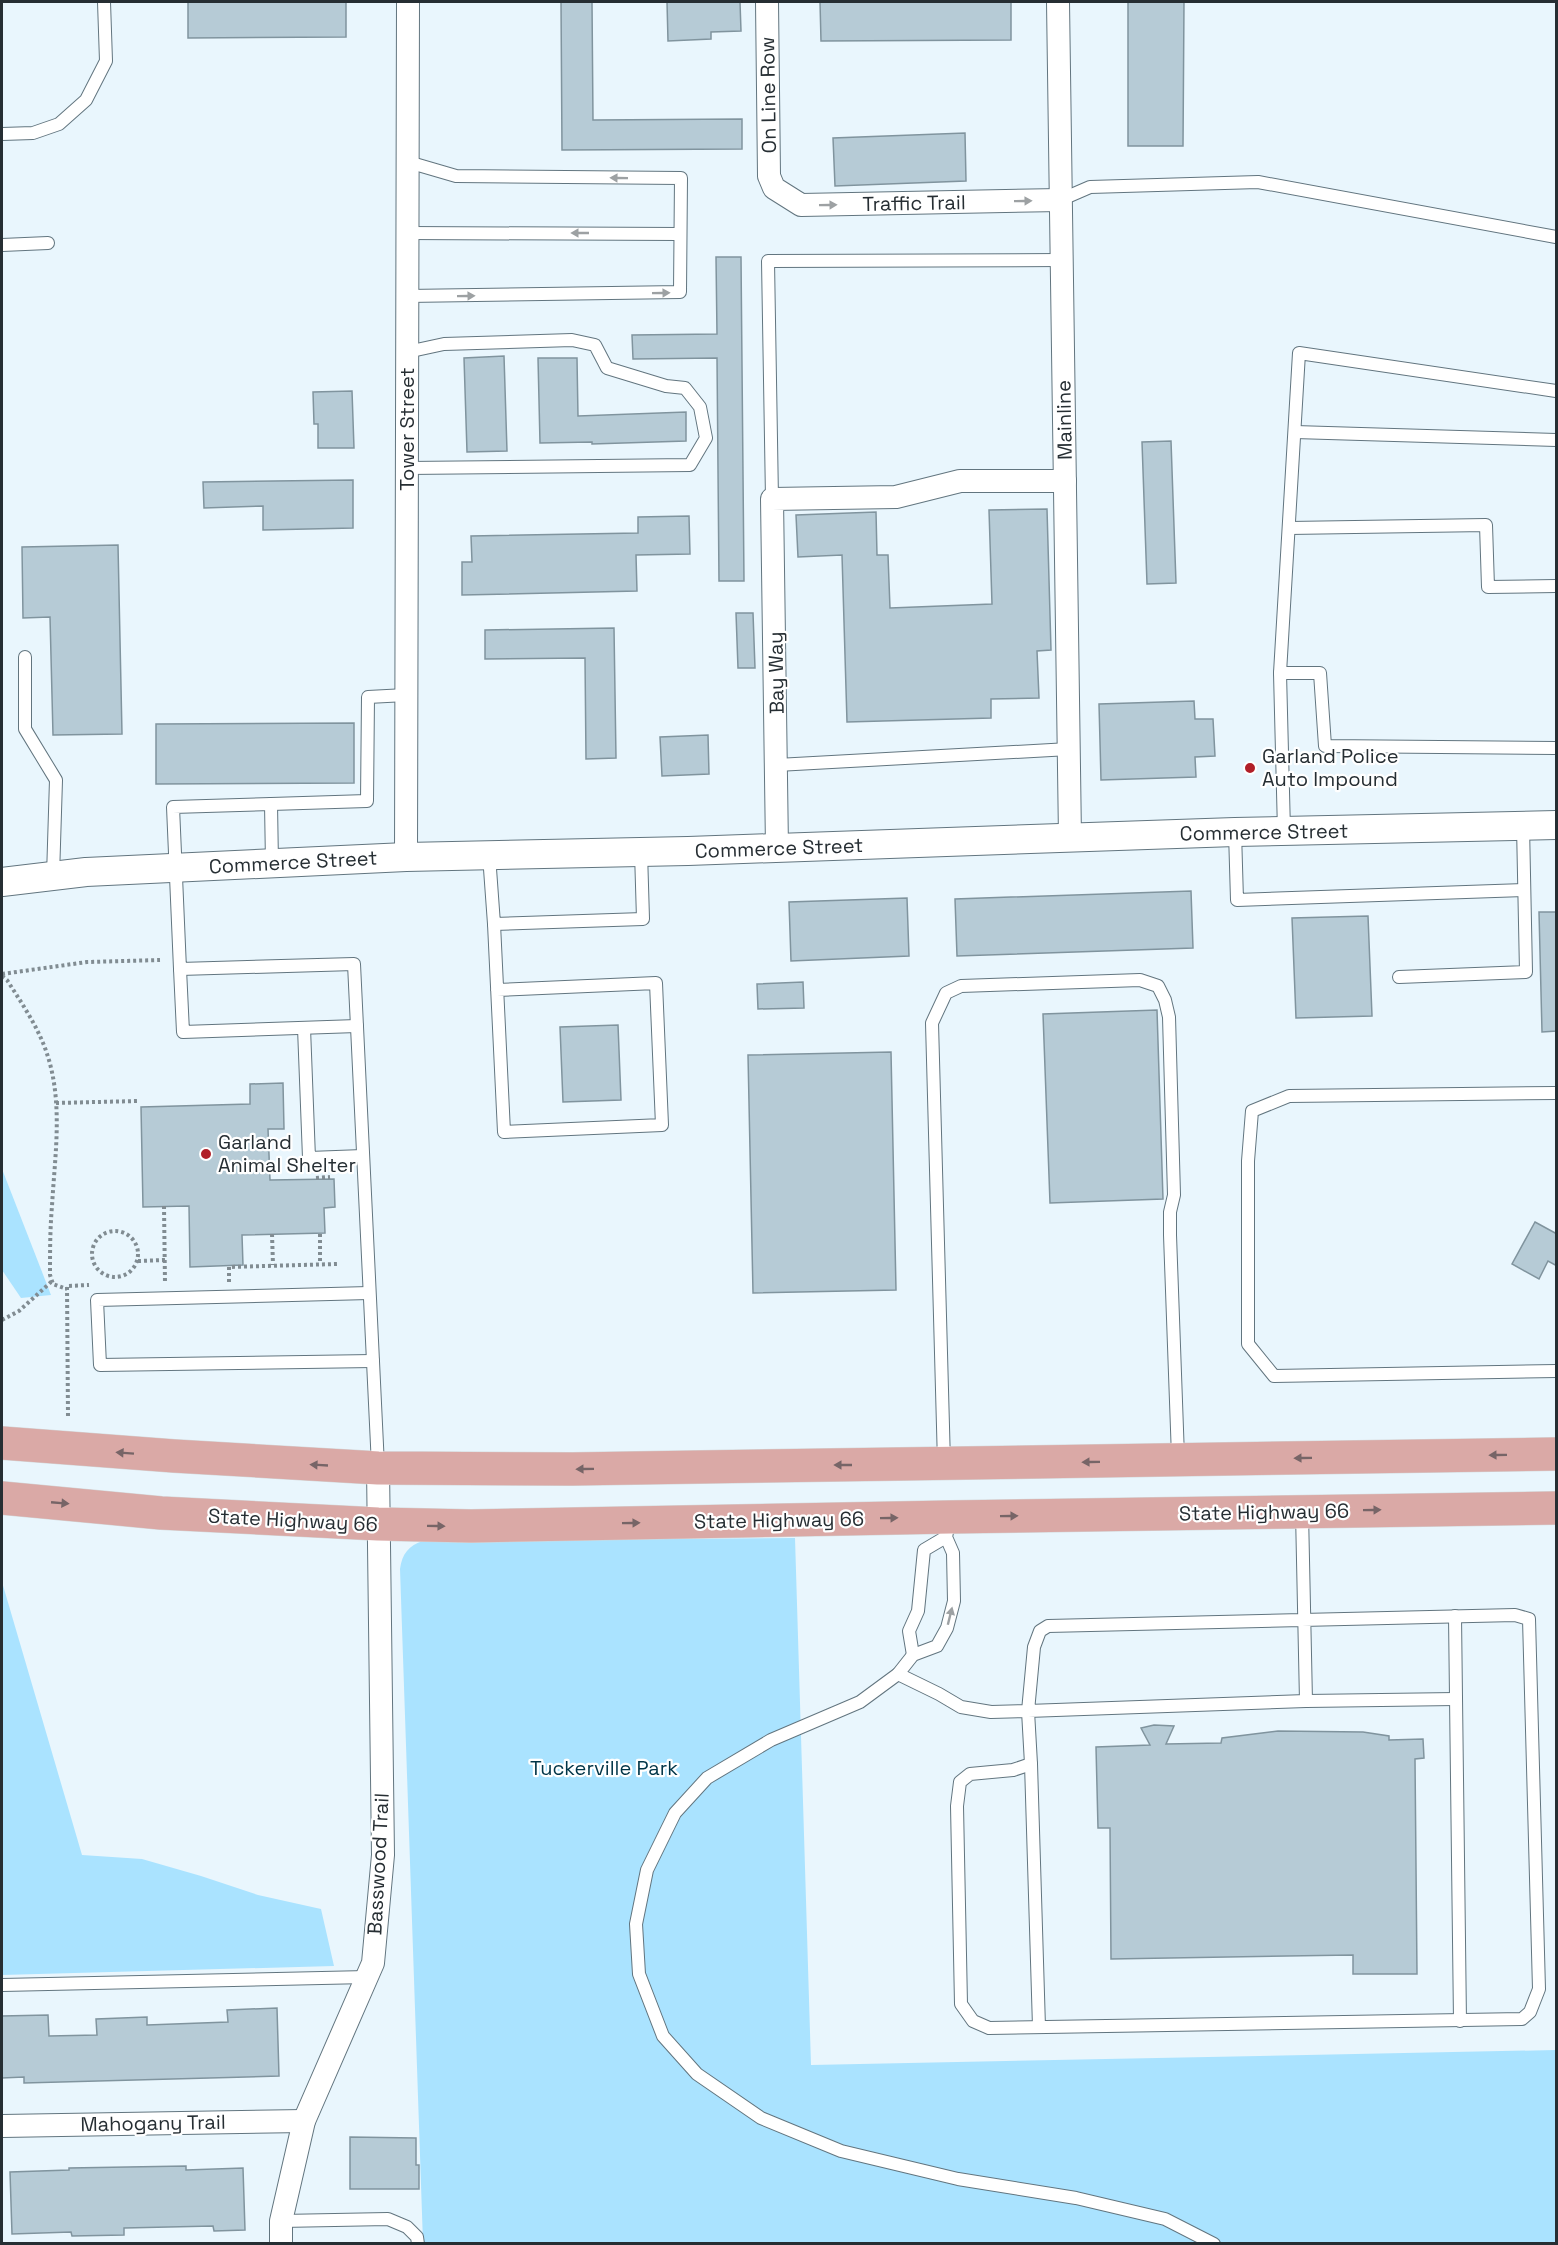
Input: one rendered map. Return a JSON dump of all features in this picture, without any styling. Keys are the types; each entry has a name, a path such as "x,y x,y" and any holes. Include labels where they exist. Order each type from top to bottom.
{"main road":[{"path":"2,1443 378,1468 572,1469 1557,1454"},
{"path":"944,1464 948,1527"},
{"name":"State Highway 66","path":"2,1498 161,1513 378,1524 471,1526 948,1527 1302,1511 1557,1508"}],"street":[{"name":"Tower Street","path":"406,857 408,2"},
{"name":"On Line Row","path":"767,2 769,176 774,188"},
{"name":"Mainline","path":"1058,2 1070,838"},
{"name":"Traffic Trail","path":"774,188 801,205 1060,200"},
{"path":"772,499 896,497 960,481 1065,481"},
{"name":"Bay Way","path":"772,499 777,848"},
{"name":"Commerce Street","path":"2,882 86,872 406,857 777,848 1235,832 1557,825"},
{"name":"Basswood Trail","path":"281,2232 304,2121 373,1963 383,1855 378,1468"},
{"name":"Mahogany Trail","path":"2,2126 304,2121"}],"lane":[{"path":"2,134 33,133 59,124 86,100 106,61 104,2"},
{"path":"407,296 680,292 681,178 456,176 408,162"},
{"path":"1060,200 1090,187 1258,182 1557,237"},
{"path":"407,233 680,234"},
{"path":"2,244 48,243"},
{"path":"772,499 768,261 1062,260"},
{"path":"407,352 444,344 572,340 595,345 607,368 666,386 685,388 699,407 706,438 690,465 407,468"},
{"path":"1284,831 1280,673 1299,353 1557,390"},
{"path":"1295,432 1557,440"},
{"path":"1289,528 1486,525 1488,587 1557,586"},
{"path":"25,657 25,729 56,780 52,876"},
{"path":"1280,673 1320,673 1325,746 1557,748"},
{"path":"357,1026 183,1032 173,807 367,801 368,697 406,695"},
{"path":"777,765 1069,749"},
{"path":"271,804 272,863"},
{"path":"1399,977 1526,972 1523,826"},
{"path":"1235,832 1237,900 1524,890"},
{"path":"494,924 643,919 641,852"},
{"path":"489,855 504,1132 662,1125 656,984 497,990"},
{"path":"180,969 354,964 378,1468"},
{"path":"944,1464 932,1023 946,993 960,986 1140,980 1158,986 1165,1000 1169,1017 1174,1195 1170,1212 1170,1235 1178,1460"},
{"path":"304,1028 309,1158 363,1156"},
{"path":"1557,1092 1289,1096 1252,1111 1248,1161 1248,1344 1274,1376 1557,1371"},
{"path":"369,1293 97,1300 100,1365 373,1361"},
{"path":"1302,1511 1306,1701"},
{"path":"912,1655 909,1631 918,1611 924,1550 948,1527"},
{"path":"948,1527 953,1553 954,1601 947,1628 937,1646 912,1655 898,1674 860,1702 771,1740 707,1778 675,1813 647,1870 636,1924 639,1974 663,2036 697,2073 761,2118 841,2151 958,2179 1076,2198 1165,2219 1214,2244"},
{"path":"1031,1764 1013,1770 970,1774 960,1782 957,1806 961,2004 973,2021 989,2028 1522,2019 1530,2012 1539,1989 1529,1619 1515,1615 1455,1616 1048,1626 1040,1631 1034,1647 1028,1711 1031,1764 1039,2026"},
{"path":"1455,1616 1460,2021"},
{"path":"898,1674 961,1707 991,1713 1306,1701 1456,1699"},
{"path":"2,1985 367,1977"},
{"path":"281,2232 388,2219 407,2227 417,2237 418,2244"}],"path":[{"path":"2,975 87,962 160,960"},
{"path":"2,975 37,1028 51,1071 56,1103 57,1143 52,1206 51,1282 19,1311 2,1320"},
{"path":"56,1103 138,1101"},
{"path":"316,1178 330,1177"},
{"path":"164,1206 165,1284"},
{"path":"113,1230 121,1231 128,1234 137,1245 138,1260 128,1273 114,1277 106,1275 94,1265 92,1249 99,1236 113,1230"},
{"path":"320,1233 320,1264"},
{"path":"272,1234 273,1265"},
{"path":"138,1260 165,1260"},
{"path":"239,1266 337,1264"},
{"path":"51,1282 67,1289"}],"green space":[{"path":"2,1169 51,1295 21,1298 2,1270"},
{"name":"Tuckerville Park","path":"795,1538 811,2065 1556,2050 1556,2243 423,2243 400,1569 404,1555 414,1545 423,1541"},
{"path":"2,1582 82,1855 142,1859 258,1895 321,1909 334,1966 2,1975"}],"building":[{"path":"188,2 346,2 346,37 188,38"},
{"path":"561,2 592,2 593,120 742,119 742,149 562,150"},
{"path":"667,2 740,2 741,31 711,32 711,39 668,41"},
{"path":"820,2 1011,2 1011,40 821,41"},
{"path":"1128,2 1184,2 1183,146 1128,146"},
{"path":"965,133 966,181 835,186 833,138"},
{"path":"716,257 741,257 744,581 719,581 717,358 633,359 632,335 717,334"},
{"path":"504,356 507,451 467,452 464,358"},
{"path":"538,358 577,358 578,416 686,412 686,441 540,443"},
{"path":"352,391 354,448 318,448 318,424 314,424 313,392"},
{"path":"1171,441 1176,583 1147,584 1142,442"},
{"path":"353,480 353,528 263,530 263,506 204,508 203,482"},
{"path":"1047,509 1051,650 1037,651 1039,698 991,699 991,718 847,722 842,555 798,557 796,515 876,512 877,555 888,555 890,608 992,604 989,510"},
{"path":"689,516 690,554 636,555 637,591 462,595 462,562 472,562 471,536 638,533 638,517"},
{"path":"118,545 122,734 53,735 50,617 23,618 22,547"},
{"path":"736,613 753,613 755,668 738,668"},
{"path":"614,628 616,758 586,759 585,658 485,659 485,630"},
{"path":"1194,701 1195,719 1213,719 1215,756 1195,757 1196,777 1101,780 1099,704"},
{"path":"354,723 354,783 156,784 156,724"},
{"path":"708,735 709,774 662,776 660,737"},
{"path":"1191,891 1193,948 957,956 955,899"},
{"path":"907,898 909,956 791,961 789,902"},
{"path":"1539,912 1557,912 1557,1031 1542,1032"},
{"path":"1368,916 1372,1016 1296,1018 1292,918"},
{"path":"803,982 804,1008 758,1009 757,984"},
{"path":"1157,1010 1163,1199 1050,1203 1043,1014"},
{"path":"618,1025 621,1100 563,1102 560,1027"},
{"path":"891,1052 896,1290 753,1293 748,1055"},
{"name":"Garland Animal Shelter","path":"283,1083 284,1129 268,1129 270,1180 334,1179 335,1207 324,1208 325,1233 242,1235 243,1265 190,1267 189,1206 143,1207 141,1107 250,1104 250,1084"},
{"path":"1535,1222 1557,1234 1557,1266 1548,1261 1539,1279 1512,1264"},
{"path":"1154,1725 1174,1726 1166,1744 1221,1743 1222,1738 1278,1731 1363,1732 1389,1736 1389,1740 1423,1739 1424,1758 1415,1759 1417,1974 1353,1974 1353,1955 1111,1959 1110,1828 1098,1828 1096,1747 1150,1745 1141,1728"},
{"path":"277,2008 279,2076 24,2083 24,2077 2,2078 2,2016 48,2015 49,2036 97,2035 96,2019 147,2017 147,2025 228,2022 227,2010"},
{"path":"350,2137 416,2138 419,2189 350,2189"},
{"path":"186,2166 186,2170 243,2168 245,2230 214,2231 213,2226 124,2228 124,2235 72,2236 71,2232 12,2234 10,2172 69,2170 69,2168"}],"place":[{"name":"Garland Police Auto Impound","path":"1250,768"},
{"name":"Garland Animal Shelter","path":"206,1154"}]}
